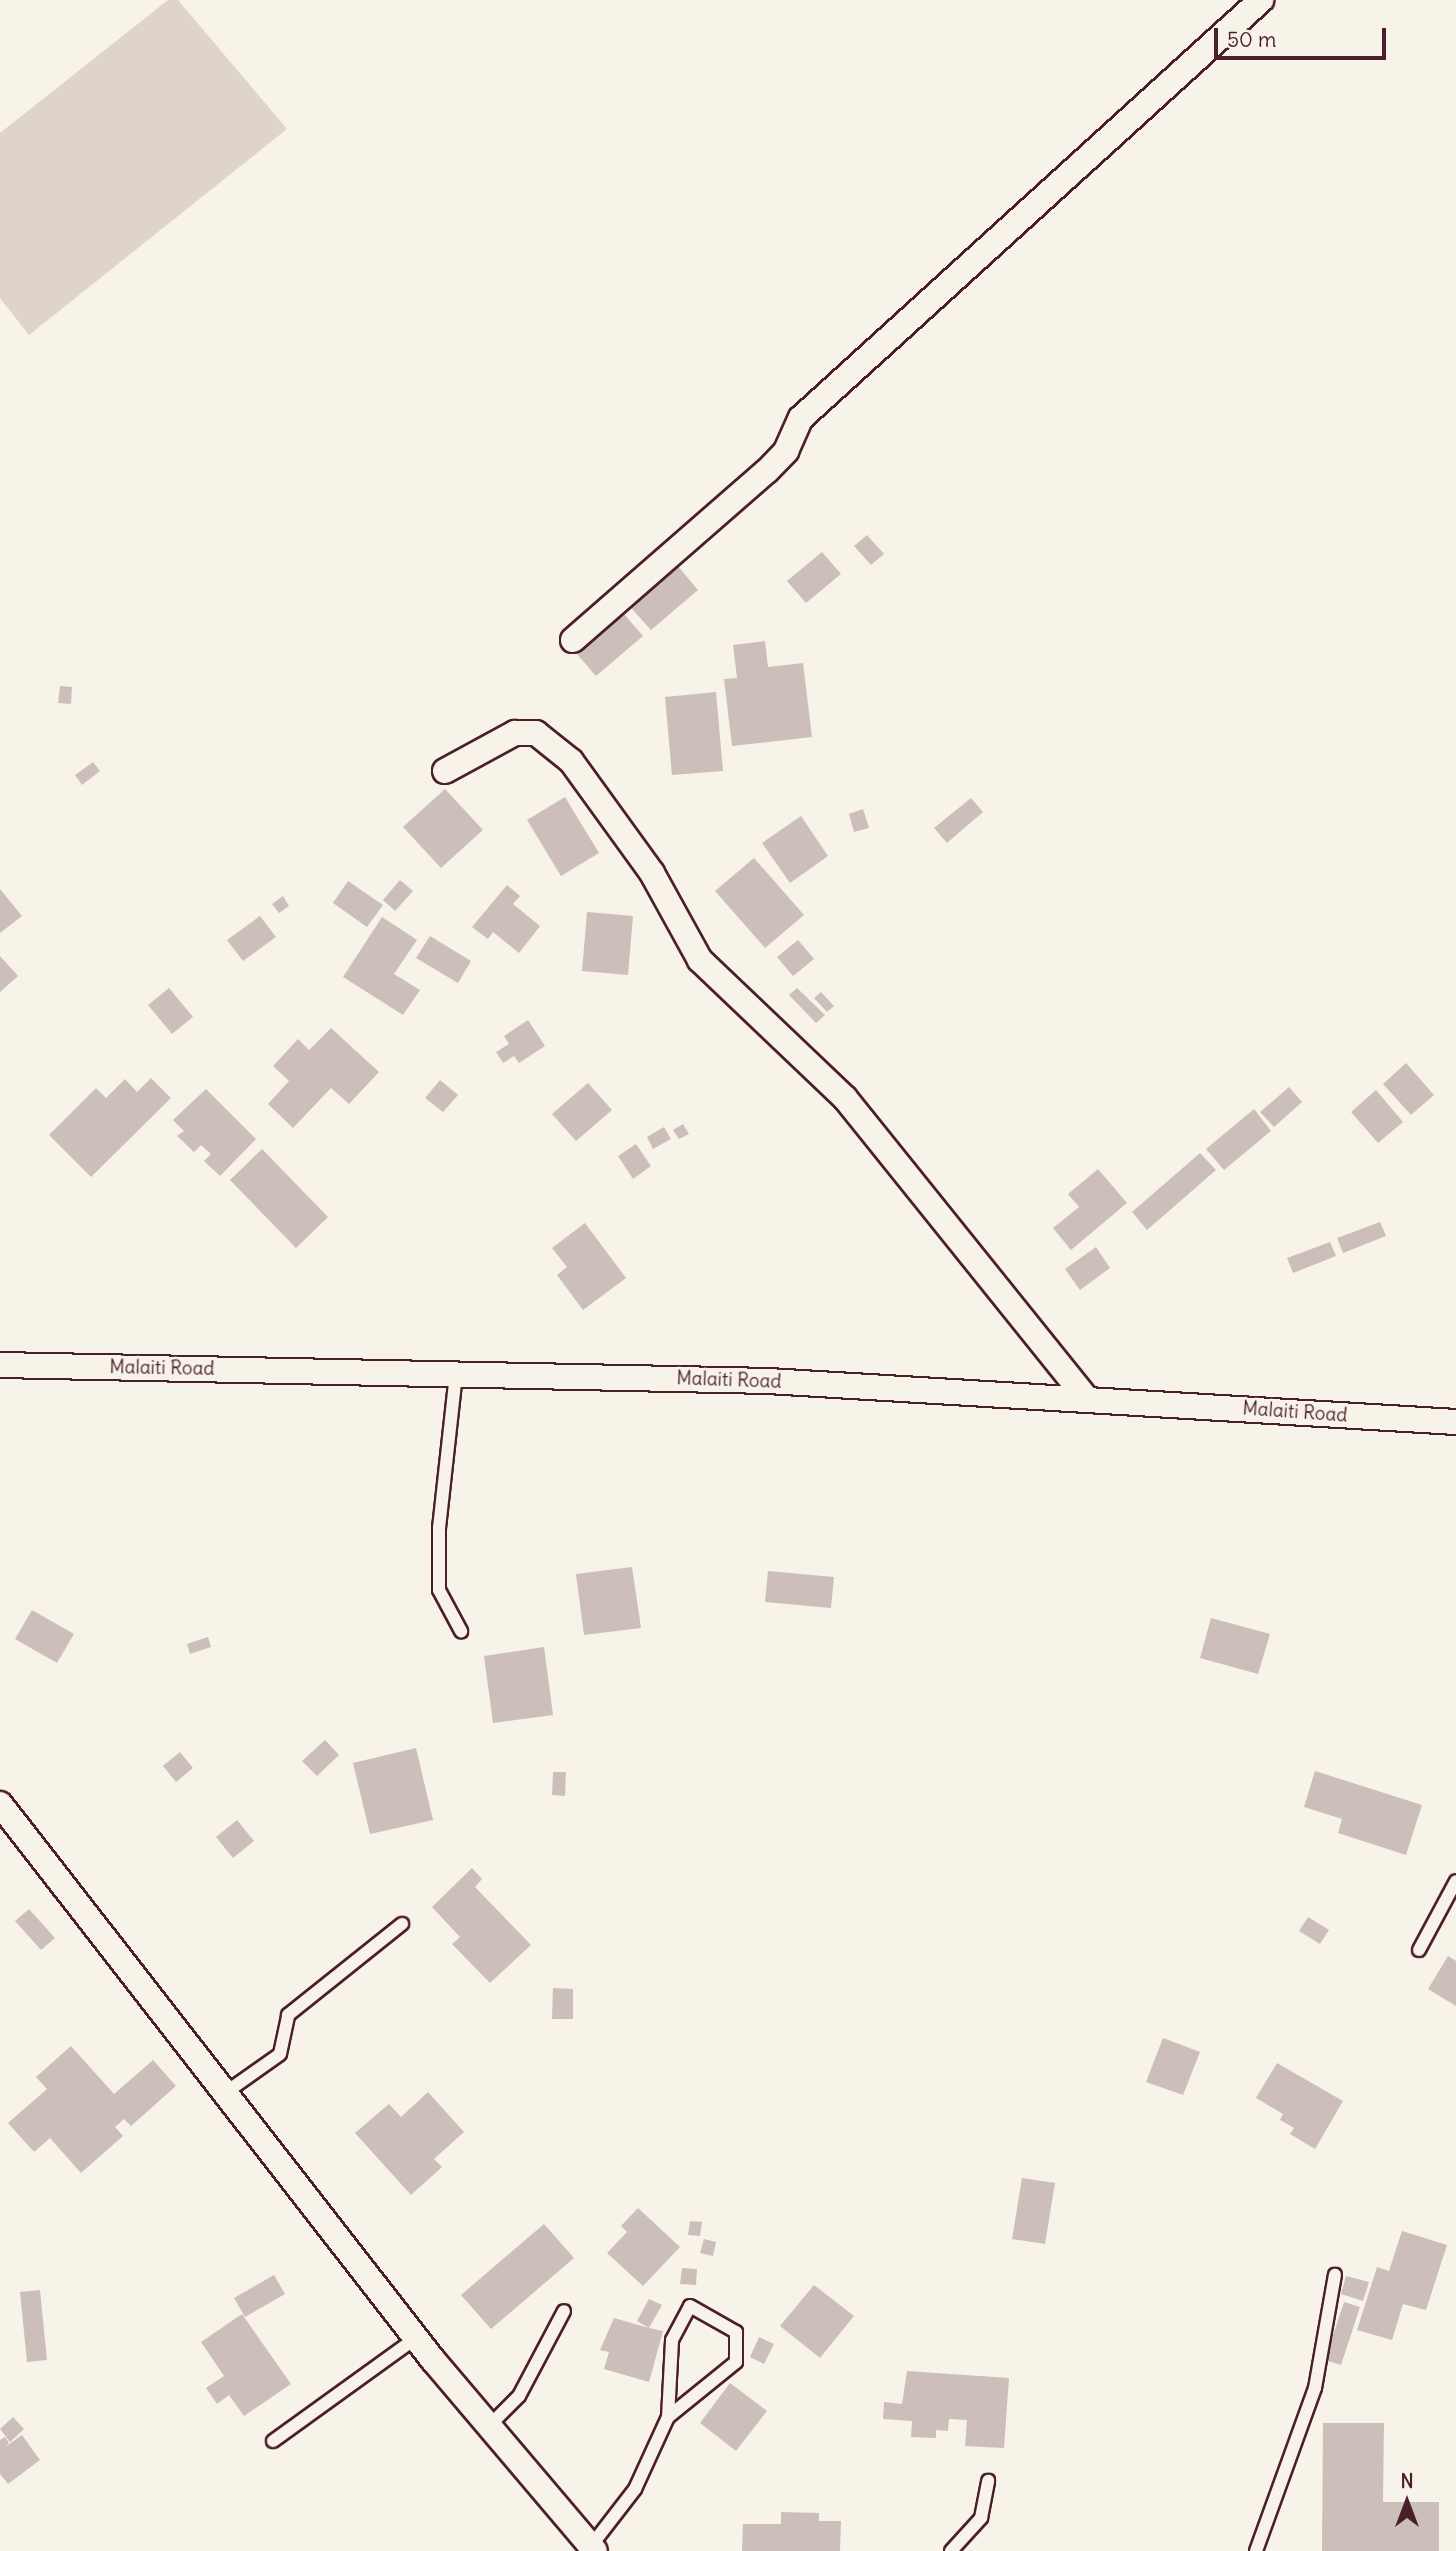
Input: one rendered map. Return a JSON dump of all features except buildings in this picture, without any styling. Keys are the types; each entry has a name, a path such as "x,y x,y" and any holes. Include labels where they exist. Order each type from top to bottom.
{"street":[{"path":"573,640 767,471 786,451 801,418 1261,0"},
{"path":"445,771 485,744 514,733 536,733 570,761 652,873 700,960 845,1098 1086,1398"},
{"name":"Malaiti Road","path":"0,1365 768,1381 1456,1422"},
{"path":"0,1804 416,2338 593,2549"}],"lane":[{"path":"456,1374 439,1527 439,1590 461,1631"},
{"path":"1419,1950 1456,1881"},
{"path":"225,2093 280,2054 288,2015 402,1924"},
{"path":"1256,2551 1315,2388 1335,2275"},
{"path":"593,2549 635,2489 668,2417 672,2340 690,2306 736,2332 736,2362 668,2417"},
{"path":"489,2426 525,2386 564,2311"},
{"path":"273,2441 416,2338"},
{"path":"951,2551 981,2518 988,2482"}],"shaded area":[{"path":"168,0 178,0 287,129 29,335 0,298 0,133"}]}
